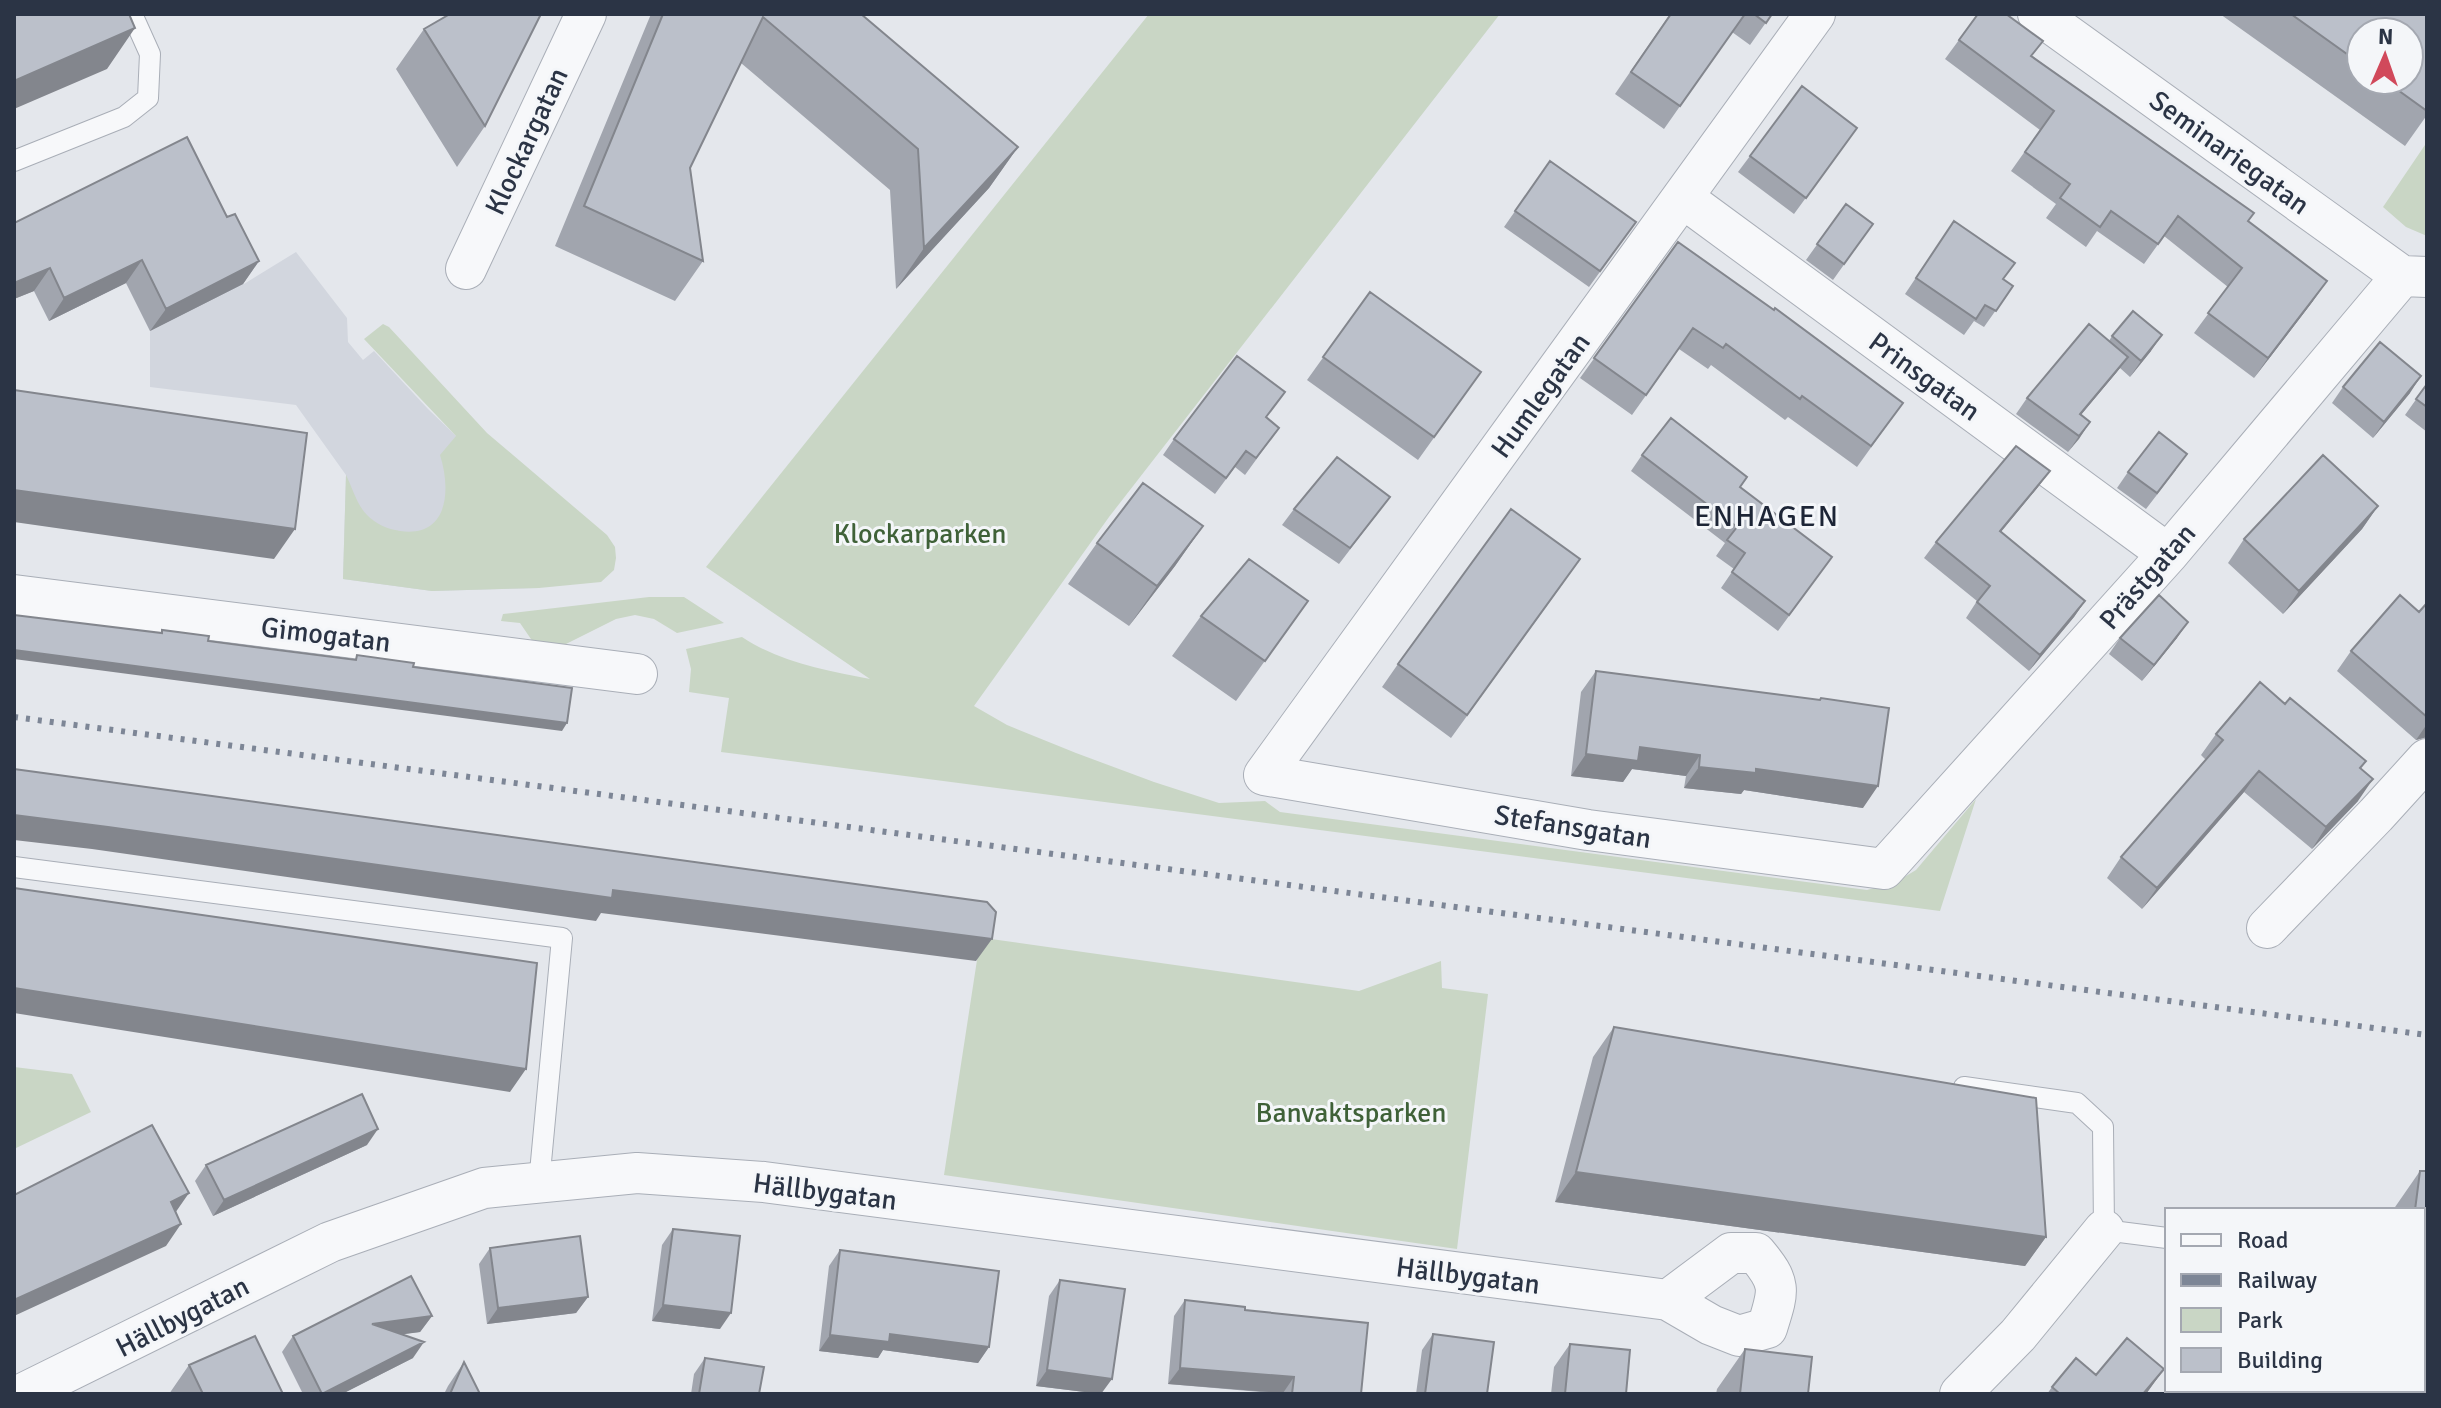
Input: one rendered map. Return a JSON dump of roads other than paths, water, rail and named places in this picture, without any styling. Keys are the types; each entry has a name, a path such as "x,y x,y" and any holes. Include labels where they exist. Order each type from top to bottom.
{"street":[{"name":"Klockargatan","path":"466,269 586,14"},
{"name":"Humlegatan","path":"1264,775 1815,14"},
{"name":"Seminariegatan","path":"2038,14 2415,277"},
{"name":"Prinsgatan","path":"1683,198 2168,554"},
{"name":"Prästgatan","path":"1884,869 2415,277"},
{"name":"Gimogatan","path":"14,595 637,674"},
{"path":"2267,928 2427,759"},
{"name":"Stefansgatan","path":"1264,775 1588,830 1884,869"},
{"name":"Hällbygatan","path":"22,1394 90,1380 330,1242 484,1188 637,1173 764,1182 1668,1300"},
{"path":"1960,1394 2018,1335 2104,1230"}],"lane":[{"path":"14,161 124,117 148,98 150,54 132,14"},
{"path":"14,867 562,938 539,1183"},
{"path":"1949,1086 2077,1103 2103,1127 2104,1230 2165,1238"}],"railway":[{"path":"14,717 2427,1035"}],"district":[{"name":"ENHAGEN","path":"1767,516"}],"park label":[{"name":"Klockarparken","path":"920,533"},
{"name":"Banvaktsparken","path":"1351,1112"}]}
